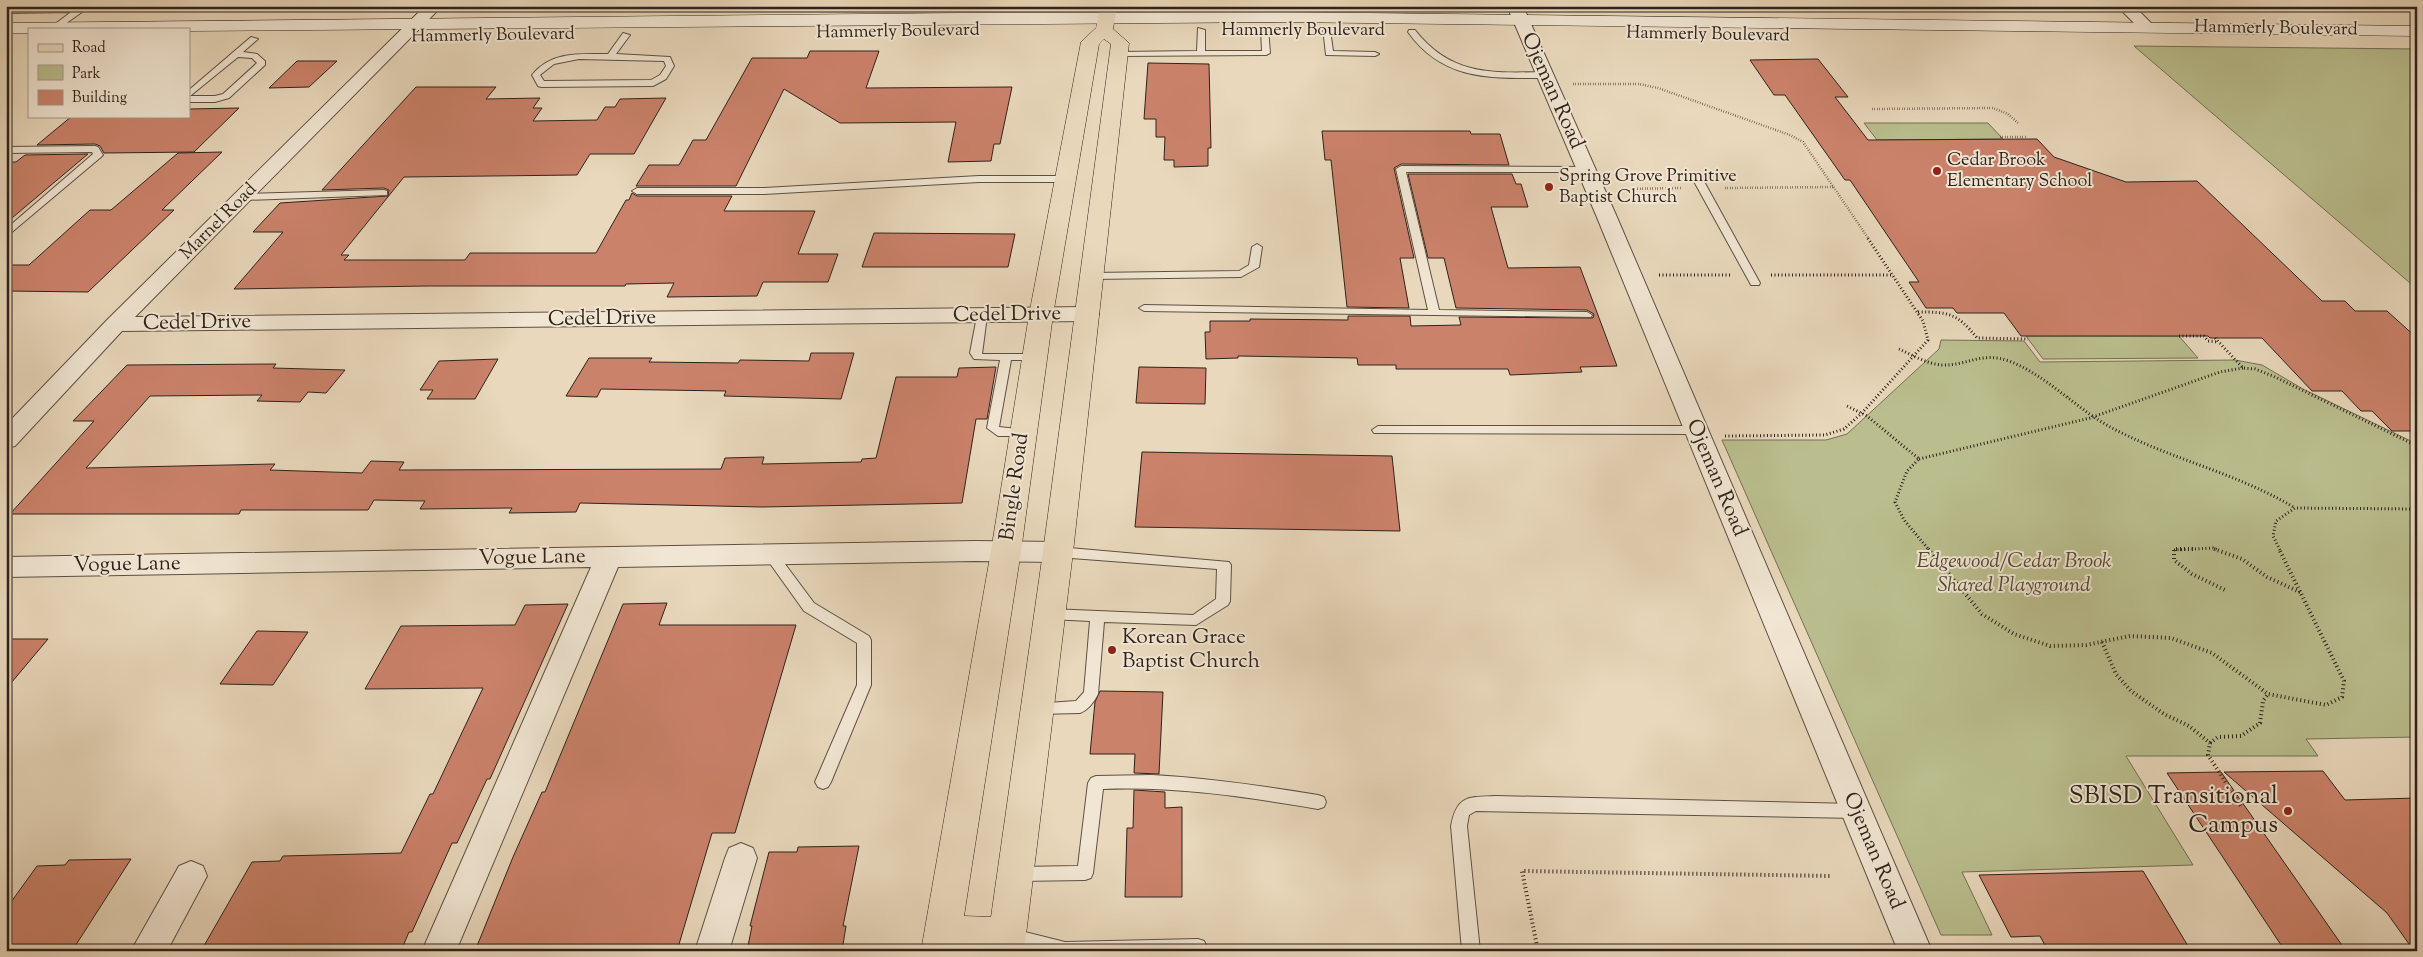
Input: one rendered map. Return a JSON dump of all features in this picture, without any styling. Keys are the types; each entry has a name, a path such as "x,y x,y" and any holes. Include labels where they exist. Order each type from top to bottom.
{"main road":[{"name":"Hammerly Boulevard","path":"1107,18 1201,30 1412,32 1521,20"},
{"name":"Hammerly Boulevard","path":"190,40 254,39 411,31 728,28 1107,18 1521,20 2279,42 2417,44"},
{"path":"941,942 1006,943 1058,552 1119,54 1120,43 1107,18"},
{"name":"Bingle Road","path":"941,942 1006,551 1034,357 1090,42 1107,18"},
{"name":"Hammerly Boulevard","path":"1904,31 2148,27 2417,31"},
{"name":"Hammerly Boulevard","path":"6,28 110,28"},
{"name":"Hammerly Boulevard","path":"190,29 626,35 728,28"},
{"path":"2262,29 2279,42"},
{"path":"6,42 28,42"},
{"path":"1067,171 1106,163"}],"street":[{"name":"Marnel Road","path":"6,440 116,324 434,6"},
{"path":"2125,6 2148,27"},
{"name":"Ojeman Road","path":"1521,20 1586,169 1915,951"},
{"name":"Cedel Drive","path":"116,324 1088,314"},
{"name":"Vogue Lane","path":"6,567 1006,551 1058,552"},
{"path":"439,951 609,557"},
{"path":"712,951 741,858"},
{"path":"148,951 192,876"}],"lane":[{"path":"6,11 79,10 54,28"},
{"path":"1201,30 1201,53"},
{"path":"1119,54 1266,53 1265,30"},
{"path":"1326,30 1330,53 1375,54"},
{"path":"1412,32 1419,45 1431,55 1473,72 1547,79"},
{"path":"610,56 626,35"},
{"path":"190,93 254,39"},
{"path":"190,99 215,99 226,96 262,63 254,56 236,54"},
{"path":"610,56 667,59 670,66 663,77 652,83 541,84 536,75 545,64 564,57 610,56"},
{"path":"6,150 95,149 98,155 6,234"},
{"path":"1434,313 1401,169 1586,169"},
{"path":"637,192 764,191 979,179 1067,171"},
{"path":"1696,176 1755,283"},
{"path":"244,197 384,193"},
{"path":"1092,276 1241,274 1254,267 1257,247"},
{"path":"1144,308 1587,315"},
{"path":"982,316 976,353 978,357 1034,357"},
{"path":"1006,357 993,428 998,432 1023,433"},
{"path":"1378,430 1697,433"},
{"path":"1050,614 1196,620 1223,601 1224,565 1058,552"},
{"path":"771,555 809,607 864,640 864,685 823,782"},
{"path":"1037,708 1080,707 1090,694 1098,616"},
{"path":"1016,874 1085,874 1096,783 1138,780 1212,784 1318,802"},
{"path":"1471,951 1459,826 1462,811 1473,804 1856,811"},
{"path":"1006,943 1065,950 1198,947"}],"path":[{"path":"1547,79 1639,84 1658,88 1790,135 1803,142 1918,312 1928,330 1928,340 1916,356 1862,413 1844,429 1825,435 1697,433"},
{"path":"1872,109 1993,108 2008,114 2018,123"},
{"path":"2000,137 2026,136"},
{"path":"2018,157 2044,157"},
{"path":"1918,312 1951,312 1960,317 1976,338 2028,339"},
{"path":"2179,336 2204,336 2208,342 2218,342"},
{"path":"2215,338 2242,368"},
{"path":"1899,349 1943,366 1959,363 1976,356 1994,357 2026,370 2052,386 2092,417 2139,440 2258,487 2295,508 2417,509"},
{"path":"2295,508 2276,521 2273,536 2344,681 2342,697 2326,705 2268,694 2212,653 2171,638 2130,636 2086,645 2050,646 2014,634 1982,614 1904,520 1895,502 1907,471 1919,459 1958,446 2031,433 2092,417 2220,372 2242,368 2255,369 2273,376 2417,446"},
{"path":"1847,406 1862,413 1919,459"},
{"path":"2225,590 2184,571 2174,560 2174,549 2213,548 2242,559 2267,577 2302,593"},
{"path":"2102,642 2110,656 2116,674 2131,691 2164,714 2189,726 2210,743"},
{"path":"2241,806 2208,755 2210,743 2218,737 2241,736 2260,723 2263,701 2268,694"},
{"path":"1538,951 1522,871 1832,876"},
{"path":"1955,949 1984,951"}],"green space":[{"path":"2134,46 2417,49 2417,289"},
{"path":"1864,123 1988,123 2003,139 1877,140"},
{"path":"2026,336 2179,336 2198,358 2043,359"},
{"name":"Edgewood/Cedar Brook Shared Playground","path":"1941,340 2024,341 2040,362 2235,360 2262,365 2303,389 2417,444 2417,737 2306,739 2318,756 2126,756 2193,865 1962,872 1992,935 1941,935 1722,440 1826,440 1847,434 1939,349"}],"building":[{"path":"810,51 879,51 866,88 1012,87 1000,144 994,144 991,161 948,162 956,122 840,123 784,89 736,186 636,186 649,165 679,165 693,140 706,140 752,58 807,58"},
{"name":"Cedar Brook Elementary School","path":"1818,59 1848,97 1835,97 1868,140 2037,139 2054,157 2126,182 2197,181 2322,301 2345,301 2355,311 2387,311 2417,338 2417,431 2392,431 2372,411 2361,411 2342,391 2312,391 2262,338 2210,338 2208,336 2021,336 2004,313 1957,313 1953,308 1926,308 1909,282 1919,282 1850,180 1845,180 1785,95 1774,95 1750,60"},
{"path":"297,61 337,61 309,87 269,88"},
{"path":"1148,63 1209,64 1211,148 1208,148 1208,166 1174,167 1174,160 1164,160 1165,137 1156,137 1156,119 1144,119"},
{"path":"416,87 496,87 486,99 540,98 533,108 542,108 533,121 597,120 605,107 615,107 620,99 666,98 634,154 590,154 577,175 404,177 341,255 349,255 344,260 465,260 470,253 596,253 626,200 629,200 632,193 637,196 732,196 724,211 815,211 798,254 838,254 828,282 763,282 757,296 667,297 674,283 626,284 625,286 428,286 234,289 283,232 253,232 280,203 388,196 389,190 384,188 322,190"},
{"path":"239,108 194,152 104,153 100,146 95,144 37,145 70,118 190,118 190,109"},
{"path":"1322,131 1470,131 1471,134 1500,134 1509,165 1401,164 1394,168 1414,258 1400,258 1409,308 1347,307 1331,160 1325,160"},
{"path":"222,152 162,210 174,210 88,292 6,291 6,265 29,265 90,210 111,210 178,153"},
{"path":"88,154 6,223 6,162 16,162 25,155"},
{"path":"1408,174 1512,174 1516,184 1521,184 1528,207 1491,207 1508,268 1580,267 1617,366 1580,367 1582,372 1510,375 1508,369 1396,369 1396,365 1358,365 1357,358 1238,356 1238,358 1206,359 1205,332 1210,332 1210,321 1250,321 1250,319 1348,320 1348,316 1410,316 1411,326 1461,325 1459,317 1593,318 1594,314 1587,310 1456,308 1444,258 1428,258"},
{"path":"874,233 1015,234 1008,267 862,267"},
{"path":"811,353 854,353 841,399 724,396 726,391 601,389 597,397 566,396 589,358 652,358 649,362 738,363 740,360 809,361"},
{"path":"498,359 475,399 427,399 433,390 420,390 439,361"},
{"path":"276,364 273,368 345,370 326,393 308,392 300,402 257,401 262,395 150,396 86,468 275,464 270,470 362,473 371,461 404,462 399,470 721,469 725,458 764,457 762,464 861,462 862,459 876,458 896,377 957,377 959,368 996,367 987,419 976,419 962,503 762,507 580,503 576,512 509,513 512,508 420,509 425,501 374,500 368,510 241,510 239,514 10,514 94,421 73,421 127,365"},
{"path":"1139,367 1206,368 1205,404 1136,403"},
{"path":"1142,452 1392,456 1400,531 1135,527"},
{"path":"667,603 659,625 796,625 735,833 712,833 677,951 475,951 513,857 542,792 545,792 623,604"},
{"path":"568,604 490,779 487,779 457,843 452,843 412,932 409,932 401,951 201,951 252,862 280,861 283,856 401,853 430,794 433,794 483,688 365,689 401,626 515,625 525,605"},
{"path":"257,631 308,632 273,685 220,684"},
{"path":"6,639 48,639 6,689"},
{"path":"1100,691 1163,692 1159,774 1134,773 1135,754 1090,754 1095,702"},
{"path":"2323,771 2345,800 2417,798 2417,951 2414,951 2387,913 2224,772"},
{"path":"2221,772 2346,951 2285,951 2167,773"},
{"path":"1134,790 1165,792 1165,808 1182,807 1182,897 1125,897 1127,828 1133,828"},
{"path":"859,846 843,926 846,926 842,951 747,951 752,926 750,926 769,852 797,852 798,847"},
{"path":"131,859 72,951 6,951 6,909 37,866 65,865 69,860"},
{"path":"2143,871 2191,951 2048,951 2040,936 2011,937 1979,875"}],"place":[{"name":"Cedar Brook Elementary School","path":"1937,171"},
{"name":"Spring Grove Primitive Baptist Church","path":"1549,187"},
{"name":"Korean Grace Baptist Church","path":"1112,650"},
{"name":"SBISD Transitional Campus","path":"2288,811"}]}
